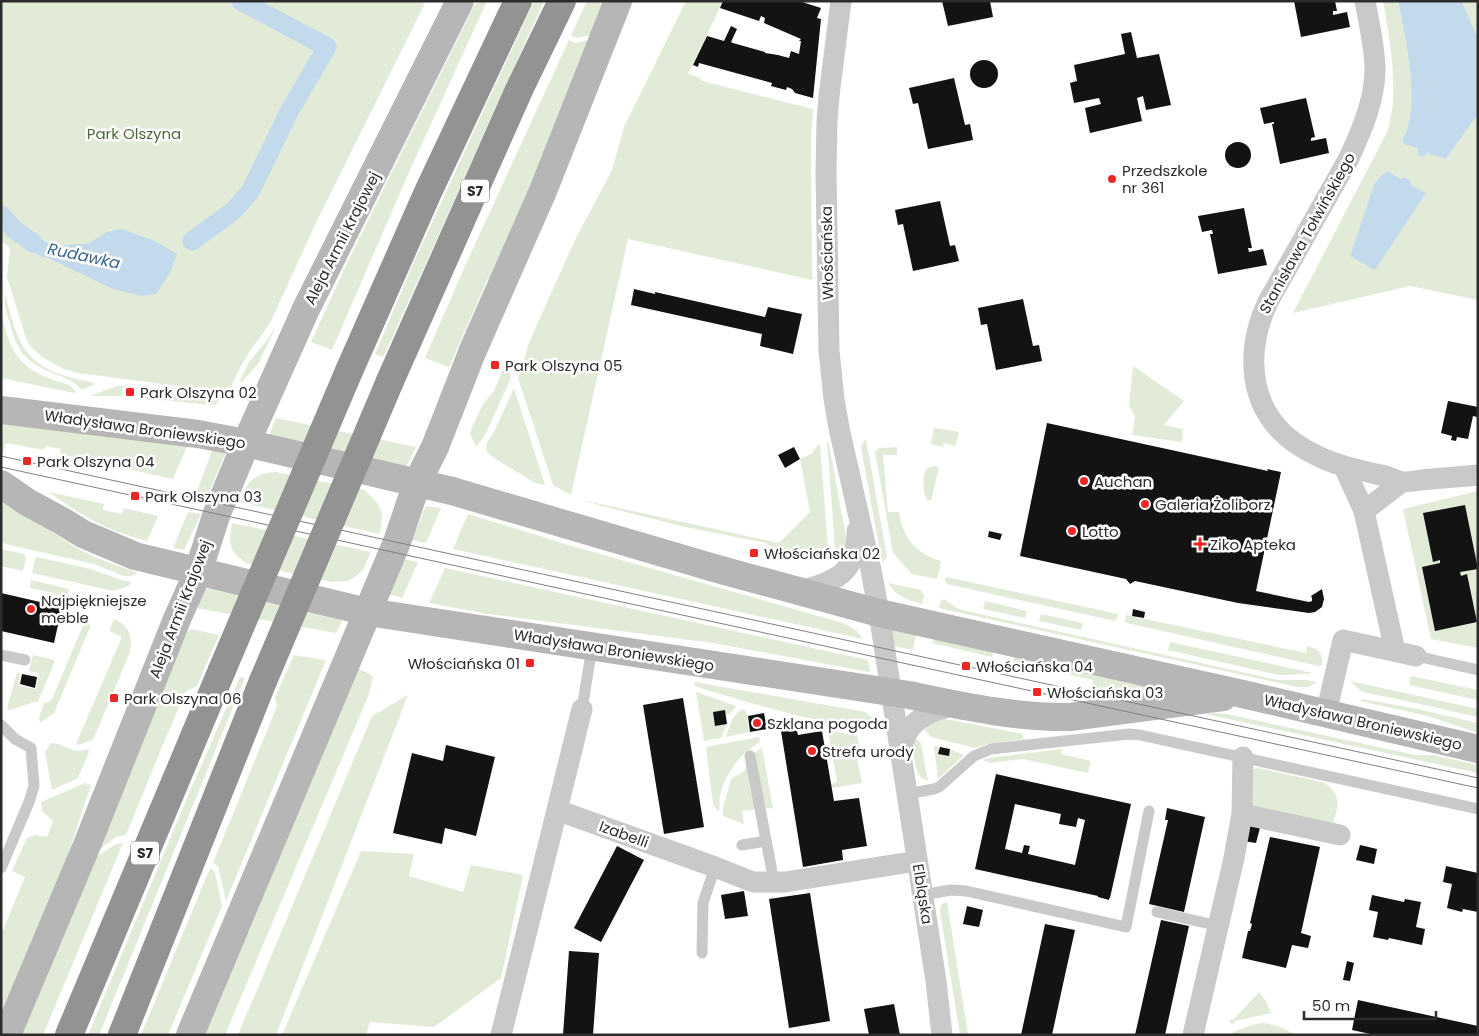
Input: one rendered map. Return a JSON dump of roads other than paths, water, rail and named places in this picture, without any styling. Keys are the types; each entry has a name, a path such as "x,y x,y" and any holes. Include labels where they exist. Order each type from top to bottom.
{"highway":[{"name":"S7","path":"69,1035 349,371 428,192 518,1"},
{"name":"S7","path":"122,1035 263,681 390,382 519,90 562,1"}],"main road":[{"name":"Aleja Armii Krajowej","path":"7,1035 198,572 220,504 246,443 306,309 460,1"},
{"path":"190,1035 397,542 417,483 435,447 473,350 543,191 618,1"},
{"name":"Władysława Broniewskiego","path":"1,410 198,434 246,443 452,491 714,568 879,612 1478,749"},
{"name":"Władysława Broniewskiego","path":"1,484 83,534 135,556 368,612 1047,718 1070,717 1247,695"}],"street":[{"name":"Włościańska","path":"841,1 829,96 826,174 829,351 839,428 879,612"},
{"name":"Stanisława Tołwińskiego","path":"1365,1 1374,48 1375,72 1370,101 1359,136 1349,158 1261,315 1254,344 1253,362 1256,381 1262,402 1273,422 1286,436 1301,447 1322,458 1344,467 1385,476 1402,482 1478,475"},
{"path":"1344,467 1364,511 1395,651"},
{"path":"1364,511 1402,482"},
{"name":"Włościańska","path":"799,591 824,584 848,568 853,559 857,540 856,503"},
{"name":"Elbląska","path":"879,612 936,981 942,1035"},
{"path":"1326,714 1343,640 1416,656"},
{"path":"900,753 907,732 913,725 932,712 954,704"},
{"path":"501,1035 582,709"},
{"path":"1193,1035 1234,858 1242,814 1243,757"},
{"name":"Izabelli","path":"557,810 753,882 785,882 917,861"},
{"path":"1242,814 1340,835"}],"lane":[{"path":"582,709 592,647"},
{"path":"1,655 25,660"},
{"path":"1416,656 1478,670"},
{"path":"1,726 31,748 34,786 1,868"},
{"path":"907,794 940,787 974,756 991,749 1129,734 1478,809"},
{"path":"750,756 774,882"},
{"path":"922,894 951,890 966,891 1126,927 1149,810"},
{"path":"742,846 766,841"},
{"path":"702,953 702,903 715,867"},
{"path":"1157,912 1218,926"}],"water":[{"path":"1398,1 1462,1 1478,39 1478,114 1446,159 1427,153 1424,157 1418,155 1418,149 1403,143 1402,140 1408,127 1411,110 1411,92 1408,52"},
{"path":"1387,171 1401,179 1405,177 1410,180 1411,185 1426,193 1375,270 1350,256 1374,185"},
{"path":"15,226 46,242 59,246 88,244 107,232 122,229 155,241 177,254 170,273 156,294 142,296 113,289 37,254 27,248 15,235 12,230"}],"waterway":[{"path":"192,241 233,211 250,192 290,110 327,47 241,1"},
{"name":"Rudawka","path":"1,215 15,230 33,243"}],"tram line":[{"path":"1,456 1478,778"},
{"path":"1,467 1478,788"}],"place":[{"name":"Przedszkole nr 361","path":"1112,179"},
{"name":"Park Olszyna 05","path":"495,365"},
{"name":"Park Olszyna 02","path":"130,392"},
{"name":"Park Olszyna 04","path":"27,461"},
{"name":"Auchan","path":"1084,481"},
{"name":"Park Olszyna 03","path":"135,496"},
{"name":"Galeria Żoliborz","path":"1145,504"},
{"name":"Lotto","path":"1072,531"},
{"name":"Ziko Apteka","path":"1200,544"},
{"name":"Włościańska 02","path":"754,553"},
{"name":"Najpiękniejsze meble","path":"31,609"},
{"name":"Włościańska 01","path":"530,663"},
{"name":"Włościańska 04","path":"966,666"},
{"name":"Włościańska 03","path":"1037,692"},
{"name":"Park Olszyna 06","path":"114,698"},
{"name":"Szklana pogoda","path":"757,723"},
{"name":"Strefa urody","path":"812,751"}],"park label":[{"name":"Park Olszyna","path":"134,133"}]}
